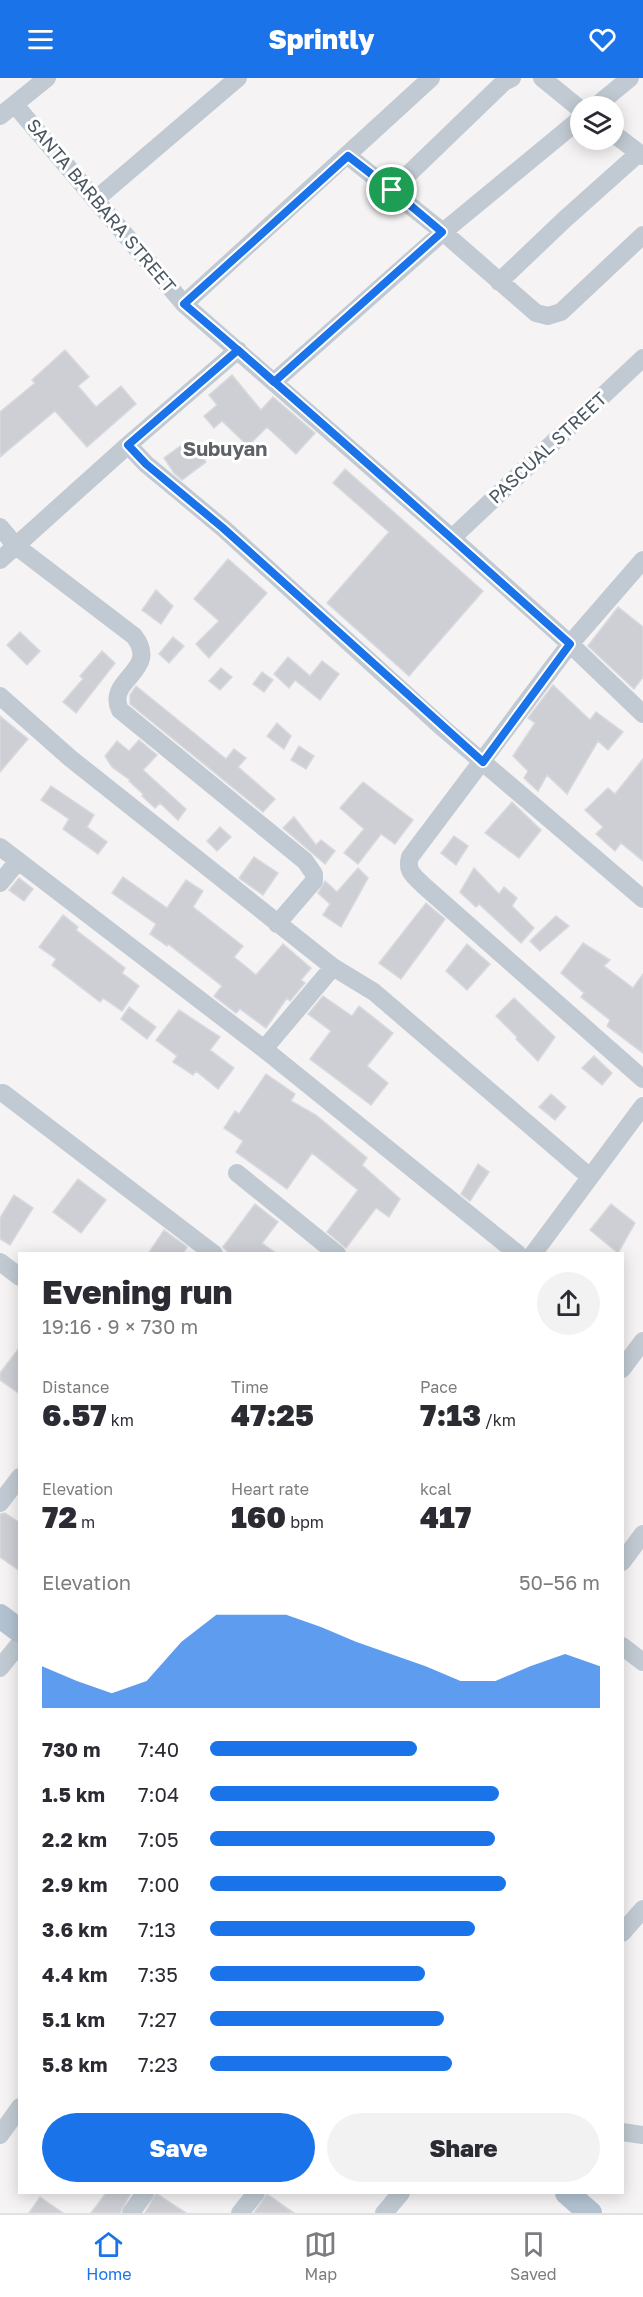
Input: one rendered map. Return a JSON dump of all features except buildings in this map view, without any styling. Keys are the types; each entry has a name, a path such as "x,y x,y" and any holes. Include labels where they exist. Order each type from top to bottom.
{"main road":[{"path":"0,1616 18,1630"},
{"path":"568,2194 590,2213"}],"street":[{"path":"0,116 46,78"},
{"path":"95,200 237,78"},
{"path":"392,190 504,82 512,78"},
{"path":"542,78 570,101"},
{"path":"608,96 630,78"},
{"path":"184,304 430,79"},
{"name":"SANTA BARBARA STREET","path":"15,105 184,304 452,538 570,644 643,714"},
{"path":"274,382 442,232 570,127"},
{"path":"499,282 564,220 641,155 624,142"},
{"path":"348,156 392,190 536,313 548,316 561,312 640,245"},
{"path":"0,560 238,350"},
{"name":"PASCUAL STREET","path":"452,538 643,358"},
{"path":"128,445 146,464 223,528 483,762 643,898"},
{"path":"0,527 16,546 134,636 138,642 142,652 141,662 117,694 116,702 120,710 296,853 310,867 314,881 277,924"},
{"path":"643,560 570,644 410,856 409,872 643,1079"},
{"path":"0,696 70,758 277,924 333,967 374,992 590,1177"},
{"path":"0,847 264,1049 516,1252"},
{"path":"0,883 18,861"},
{"path":"264,1049 333,967"},
{"path":"3,1093 211,1252"},
{"path":"534,1252 643,1106"},
{"path":"237,1173 335,1252"},
{"path":"0,1262 18,1276"},
{"path":"624,1366 643,1341"},
{"path":"0,1503 18,1480"},
{"path":"624,1559 643,1534"},
{"path":"0,1668 18,1646"},
{"path":"624,1648 643,1662"},
{"path":"624,1931 643,1909"},
{"path":"0,2135 18,2110"},
{"path":"624,2132 643,2135"},
{"path":"131,2213 144,2194"},
{"path":"240,2213 255,2194"},
{"path":"384,2213 400,2194"}],"district":[{"name":"Subuyan","path":"225,449"}],"route":[{"path":"392,190 348,156 184,304 238,350 274,382 452,538 570,644 483,762 223,528 146,464 128,445 238,350 274,382 442,232 392,190"}]}
